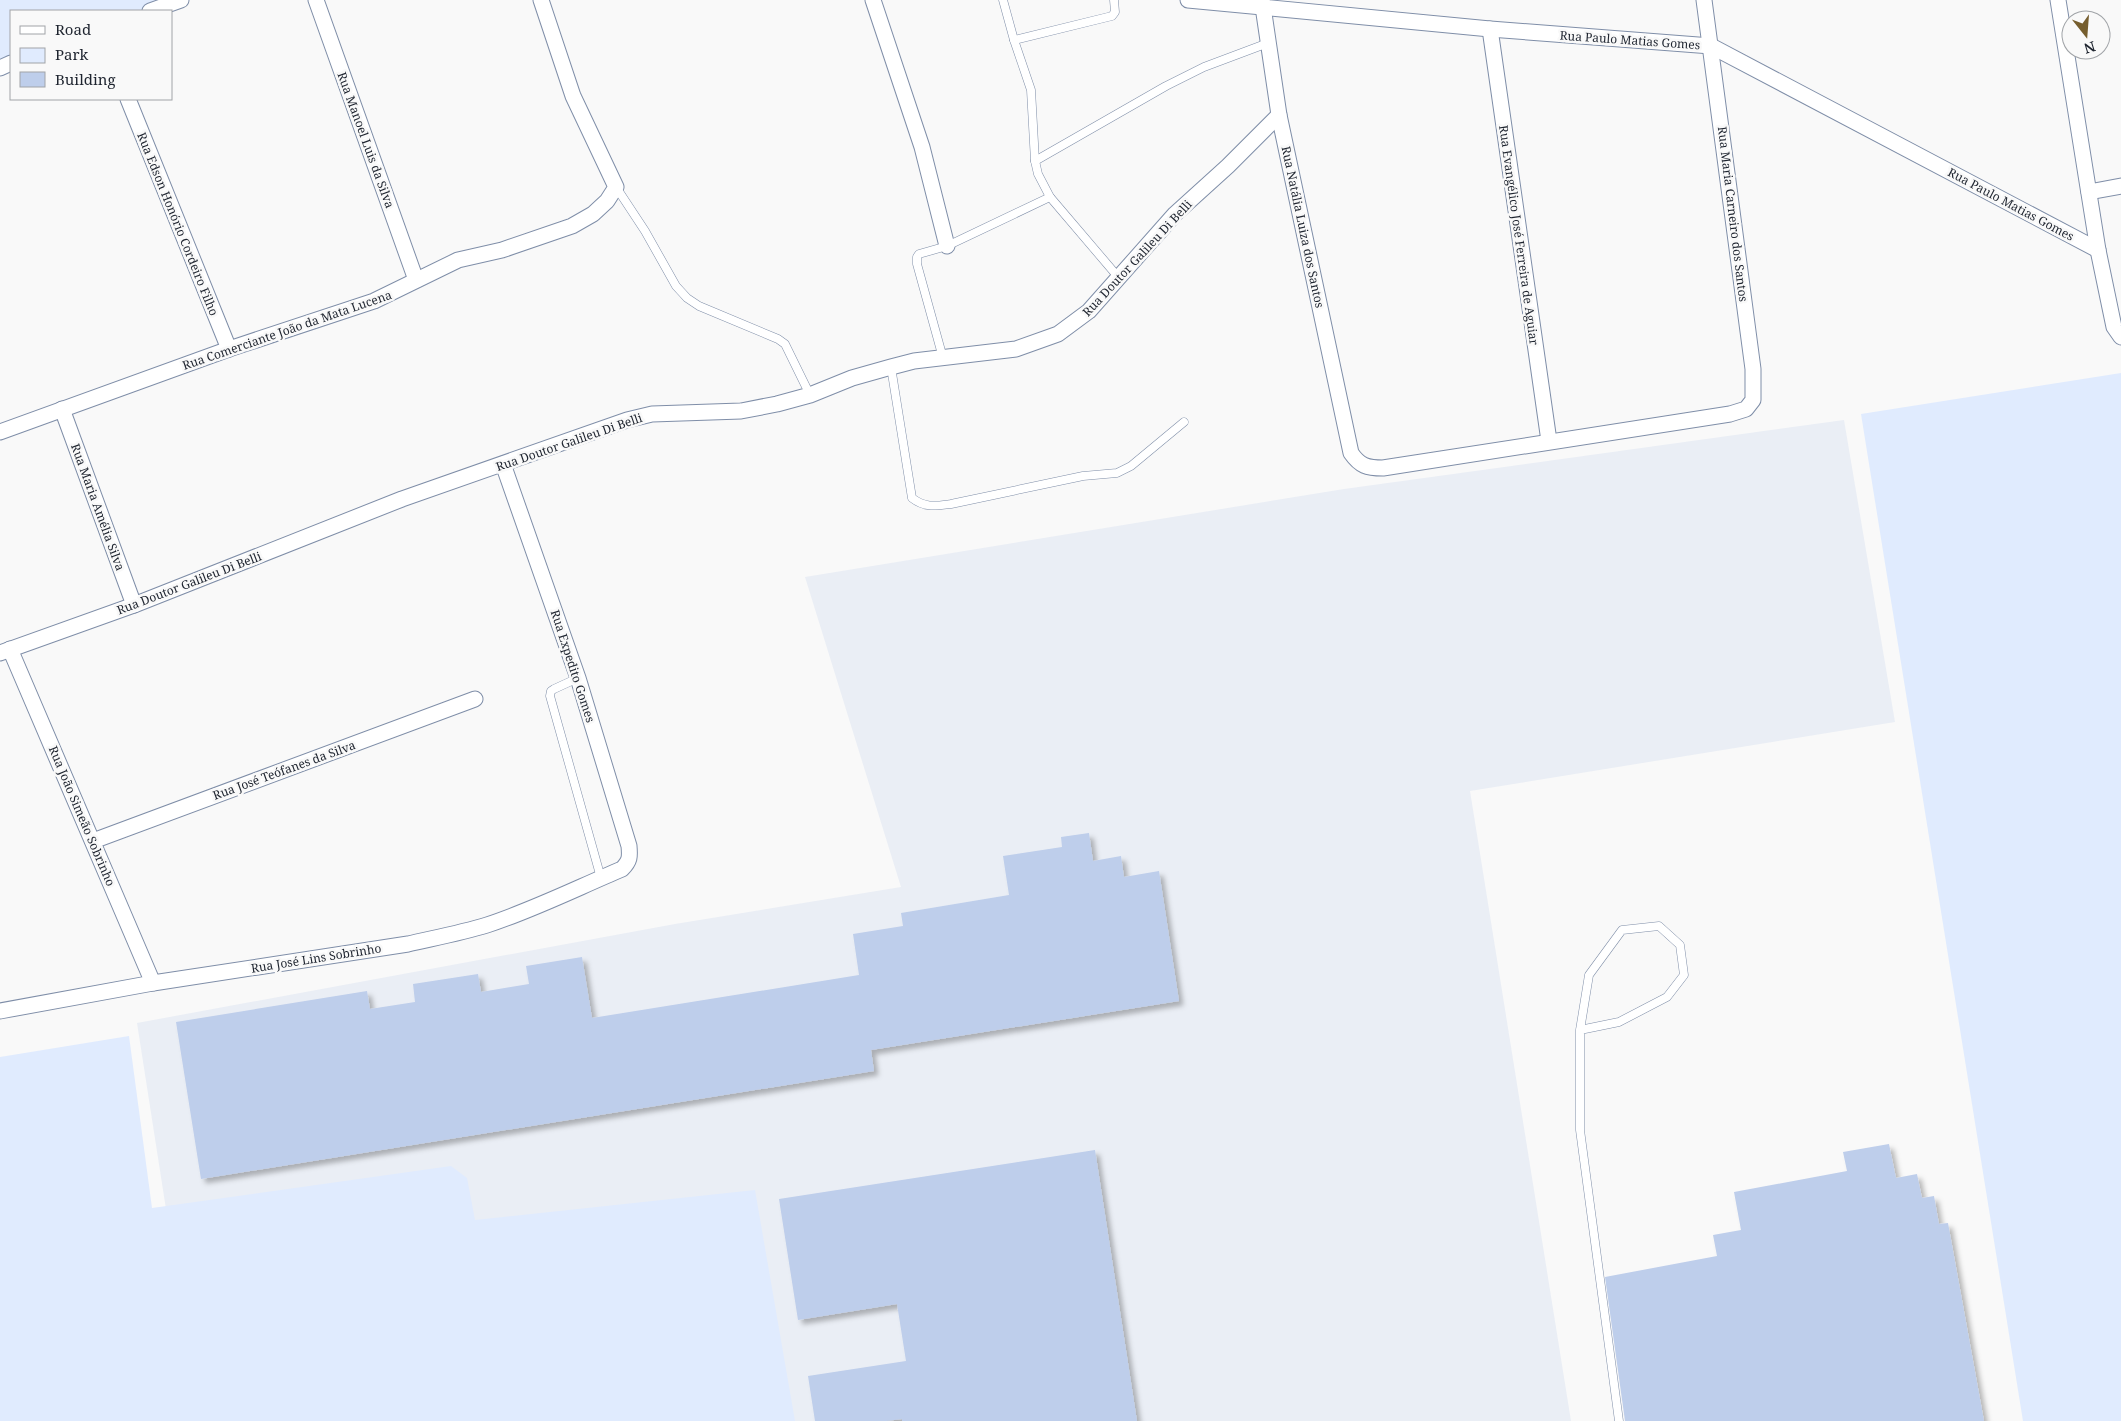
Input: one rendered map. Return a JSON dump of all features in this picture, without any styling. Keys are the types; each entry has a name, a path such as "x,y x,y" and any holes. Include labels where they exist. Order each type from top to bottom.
{"street":[{"path":"153,10 181,0"},
{"name":"Rua Manoel Luis da Silva","path":"316,0 416,280"},
{"path":"541,0 573,96 616,187"},
{"path":"873,0 922,147 946,246"},
{"name":"Rua Paulo Matias Gomes","path":"1188,0 1263,4 1490,29 1711,46 2098,250"},
{"name":"Rua Maria Carneiro dos Santos","path":"1548,442 1730,414 1746,409 1752,400 1753,369 1704,0"},
{"path":"2058,0 2098,250 2118,332"},
{"name":"Rua Natália Luiza dos Santos","path":"1263,4 1279,115 1351,453 1361,465 1368,468 1383,468 1548,442"},
{"name":"Rua Evangélico José Ferreira de Aguiar","path":"1490,29 1548,442"},
{"name":"Rua Edson Honório Cordeiro Filho","path":"128,100 229,349"},
{"name":"Rua Doutor Galileu Di Belli","path":"5,651 134,605 402,499 627,420 652,414 741,411 777,404 810,395 852,378 914,361 1016,349 1058,334 1089,311 1175,214 1279,115"},
{"path":"2089,192 2121,186"},
{"name":"Rua Comerciante João da Mata Lucena","path":"0,432 229,349 374,301 458,260 502,250 572,226 592,214 607,201 616,187"},
{"name":"Rua Maria Amélia Silva","path":"62,409 134,605"},
{"name":"Rua Expedito Gomes","path":"503,464 578,678 629,846 629,862 622,869"},
{"name":"Rua João Simeão Sobrinho","path":"5,651 93,841 153,983"},
{"name":"Rua José Teófanes da Silva","path":"93,841 475,699"},
{"name":"Rua José Lins Sobrinho","path":"0,1010 153,983 408,944 448,936 487,925 622,869"}],"lane":[{"path":"1002,0 1031,90 1035,161 1038,174 1050,197 1118,278"},
{"path":"1014,40 1112,16 1115,12 1114,0"},
{"path":"1035,161 1166,86 1204,67 1268,43"},
{"path":"616,187 645,231 676,286 687,298 699,306 778,339 785,344 810,395"},
{"path":"943,358 916,259 919,254 946,246 1050,197"},
{"path":"891,367 912,498 932,507 1083,476 1117,473 1132,466 1184,422"},
{"path":"578,678 554,689 551,691 550,696 601,878"},
{"path":"1580,1030 1619,1022 1668,996 1684,976 1680,945 1658,926 1622,930 1588,975 1580,1030 1580,1130 1619,1421"}],"shaded area":[{"path":"1844,420 1895,722 1470,791 1571,1421 199,1421 137,1023 675,924 901,887 805,577 1344,489"}],"green space":[{"path":"0,0 169,0 142,10 10,10 10,60 0,64"},
{"path":"2121,373 2121,1421 2023,1421 1861,414"},
{"path":"129,1036 152,1208 451,1166 467,1178 475,1220 755,1190 795,1421 0,1421 0,1057"}],"building":[{"path":"1089,833 1093,861 1121,856 1124,877 1159,871 1179,1001 871,1050 874,1071 201,1179 176,1022 367,991 370,1009 415,1002 413,984 478,974 481,992 529,984 526,966 582,957 592,1018 859,975 853,934 903,926 901,913 1009,895 1003,856 1062,847 1061,837"},
{"path":"1889,1144 1896,1178 1917,1174 1922,1198 1934,1196 1939,1224 1948,1223 1984,1421 1625,1421 1605,1277 1717,1256 1713,1235 1741,1230 1734,1192 1847,1171 1843,1152"},
{"path":"1095,1150 1137,1421 902,1421 902,1419 886,1421 815,1421 808,1376 906,1361 897,1304 798,1320 779,1199"}]}
